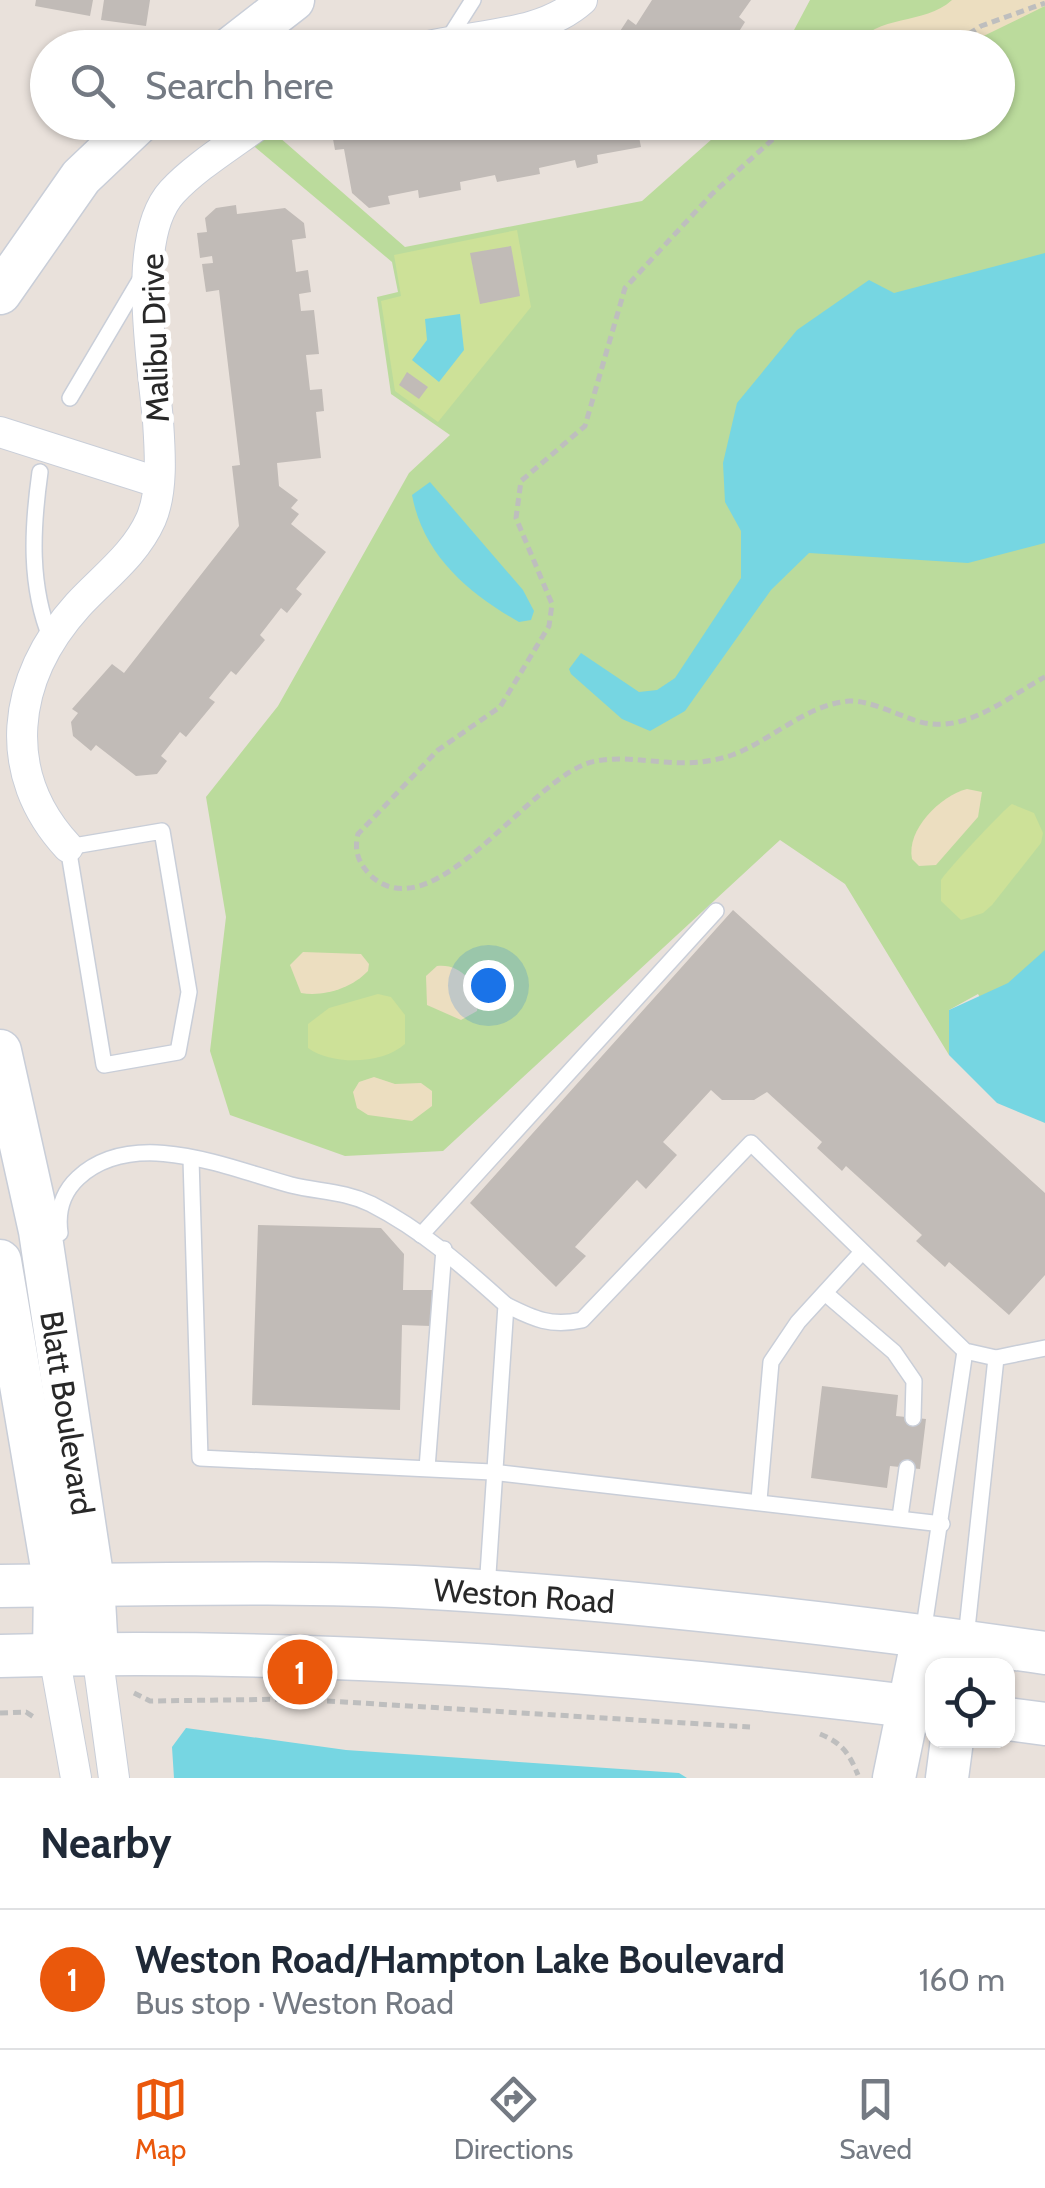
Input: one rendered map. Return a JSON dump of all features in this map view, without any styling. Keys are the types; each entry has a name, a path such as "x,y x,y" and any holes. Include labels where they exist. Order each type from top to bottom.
{"main road":[{"path":"255,30 293,0"},
{"path":"0,293 81,177 120,140"},
{"name":"Blatt Boulevard","path":"0,1051 40,1231 76,1470 74,1584 54,1655"},
{"name":"Blatt Boulevard","path":"0,1261 74,1584 97,1652"},
{"name":"Weston Road","path":"0,1586 329,1584 487,1592 923,1636 964,1654 1045,1653"},
{"path":"894,1778 920,1708 923,1636"},
{"path":"0,1656 97,1652 431,1660 594,1670 920,1708"},
{"path":"1015,1719 1045,1724"},
{"path":"947,1778 951,1748"}],"street":[{"path":"518,30 564,16 582,0"},
{"name":"Malibu Drive","path":"68,847 43,822 25,788 19,756 24,701 52,642 77,606 130,550 152,517 158,482 149,266 157,216 172,192 239,140"},
{"path":"0,432 158,482"},
{"name":"Blatt Boulevard","path":"97,1652 114,1778"},
{"name":"Blatt Boulevard","path":"54,1655 76,1778"}],"lane":[{"path":"447,30 474,0"},
{"path":"70,398 149,266"},
{"path":"40,472 34,582 36,604 52,642"},
{"path":"162,831 189,992 178,1052 104,1065 68,847 162,831"},
{"path":"421,1235 716,911"},
{"path":"64,1257 60,1205 74,1182 93,1166 146,1153 191,1159 302,1188 343,1191 444,1249 506,1304 535,1320 558,1326 582,1320 751,1143 810,1211 862,1252 964,1351 996,1358 1045,1348"},
{"path":"191,1159 200,1458 492,1472 942,1524"},
{"path":"427,1468 444,1249"},
{"path":"759,1500 771,1362 862,1252"},
{"path":"825,1293 894,1352 914,1381 913,1418"},
{"path":"487,1592 506,1304"},
{"path":"923,1636 964,1351"},
{"path":"964,1654 996,1358"},
{"path":"76,1470 82,1395"},
{"path":"900,1517 907,1468"}],"path":[{"path":"974,30 1045,3"},
{"path":"772,140 712,194 624,288 584,426 521,481 516,518 552,604 549,626 500,707 438,750 358,834 355,849 362,867 384,887 406,892 446,873 568,776 595,760 678,765 732,755 802,717 850,701 930,726 973,720 1045,676"},
{"path":"129,1691 150,1701 295,1699 752,1728"},
{"path":"0,1713 26,1712 40,1722 41,1711"},
{"path":"812,1731 838,1742 850,1755 858,1778"}],"green space":[{"path":"810,0 1045,0 1045,1110 978,994 949,1010 949,1055 845,884 780,840 443,1151 345,1156 230,1115 210,1051 226,917 206,797 278,706 409,473 450,435 391,394 377,297 398,292 392,262 247,140 282,140 405,247 642,201 711,140 1015,140 1015,30 794,30"},
{"path":"517,230 531,307 438,422 395,391 381,301 401,296 394,255"},
{"path":"1012,804 1034,813 1043,833 1041,843 992,905 983,913 961,920 941,901 941,880"},
{"path":"378,994 391,997 405,1015 405,1044 396,1051 371,1059 344,1060 308,1048 308,1024 329,1008"}],"sand":[{"path":"952,0 1045,0 1045,6 996,30 873,30 941,8"},
{"path":"967,789 982,792 978,817 936,865 919,866 912,859 912,848 920,826 946,799"},
{"path":"303,952 361,954 369,964 368,971 337,990 301,993 290,965"},
{"path":"437,966 454,968 468,978 476,993 477,1011 461,1020 427,1005 426,976"},
{"path":"374,1077 395,1084 421,1083 432,1091 432,1106 412,1121 368,1115 357,1108 353,1092 359,1082"}],"water":[{"path":"1045,253 1045,543 968,563 809,553 771,590 685,711 650,731 622,719 571,674 569,669 581,653 639,692 657,690 675,678 741,578 741,531 725,502 723,463 737,403 797,330 869,280 894,293"},
{"path":"460,314 464,350 439,382 412,360 427,340 425,319"},
{"path":"430,482 523,590 534,611 531,620 519,622 483,599 438,554 426,536 412,495"},
{"path":"1045,950 1045,1123 997,1103 949,1055 949,1010 1008,983"},
{"path":"186,1728 346,1750 679,1773 687,1778 174,1778 172,1747"}],"building":[{"path":"36,0 93,0 90,16 35,6"},
{"path":"104,0 150,0 146,26 101,20"},
{"path":"652,0 751,0 739,17 745,22 740,30 621,30 628,19 636,25"},
{"path":"333,140 640,140 641,147 597,155 598,163 577,168 575,160 539,168 540,174 497,182 495,175 460,182 461,190 419,198 418,190 388,196 390,204 369,208 352,193 344,149 335,150"},
{"path":"236,205 237,214 285,208 304,223 306,238 292,240 296,272 308,270 311,292 299,294 301,311 314,310 319,354 306,355 310,390 322,389 324,411 316,412 321,458 277,463 279,486 298,500 291,508 299,514 291,524 326,552 296,589 302,594 287,613 281,608 260,635 265,640 236,675 231,671 209,698 215,702 186,737 180,732 161,756 167,761 157,774 136,776 96,745 91,751 73,736 71,722 78,713 72,709 112,664 124,673 239,526 232,466 240,465 219,290 206,292 202,264 213,263 212,256 200,258 197,233 207,232 205,218 216,208"},
{"path":"511,246 520,296 480,304 470,253"},
{"path":"407,372 428,387 419,399 399,385"},
{"path":"733,910 1045,1193 1045,1275 1009,1315 949,1262 945,1267 916,1241 922,1235 846,1166 842,1171 817,1148 822,1142 767,1092 754,1100 722,1100 711,1090 663,1142 677,1155 646,1189 637,1180 575,1247 586,1256 556,1287 470,1203"},
{"path":"258,1225 381,1228 404,1254 403,1290 432,1290 431,1326 402,1325 400,1410 252,1405"},
{"path":"822,1386 898,1395 896,1416 926,1419 920,1469 890,1466 887,1488 811,1478"}],"place":[{"name":"Weston Road/Hampton Lake Boulevard","path":"300,1672"}]}
